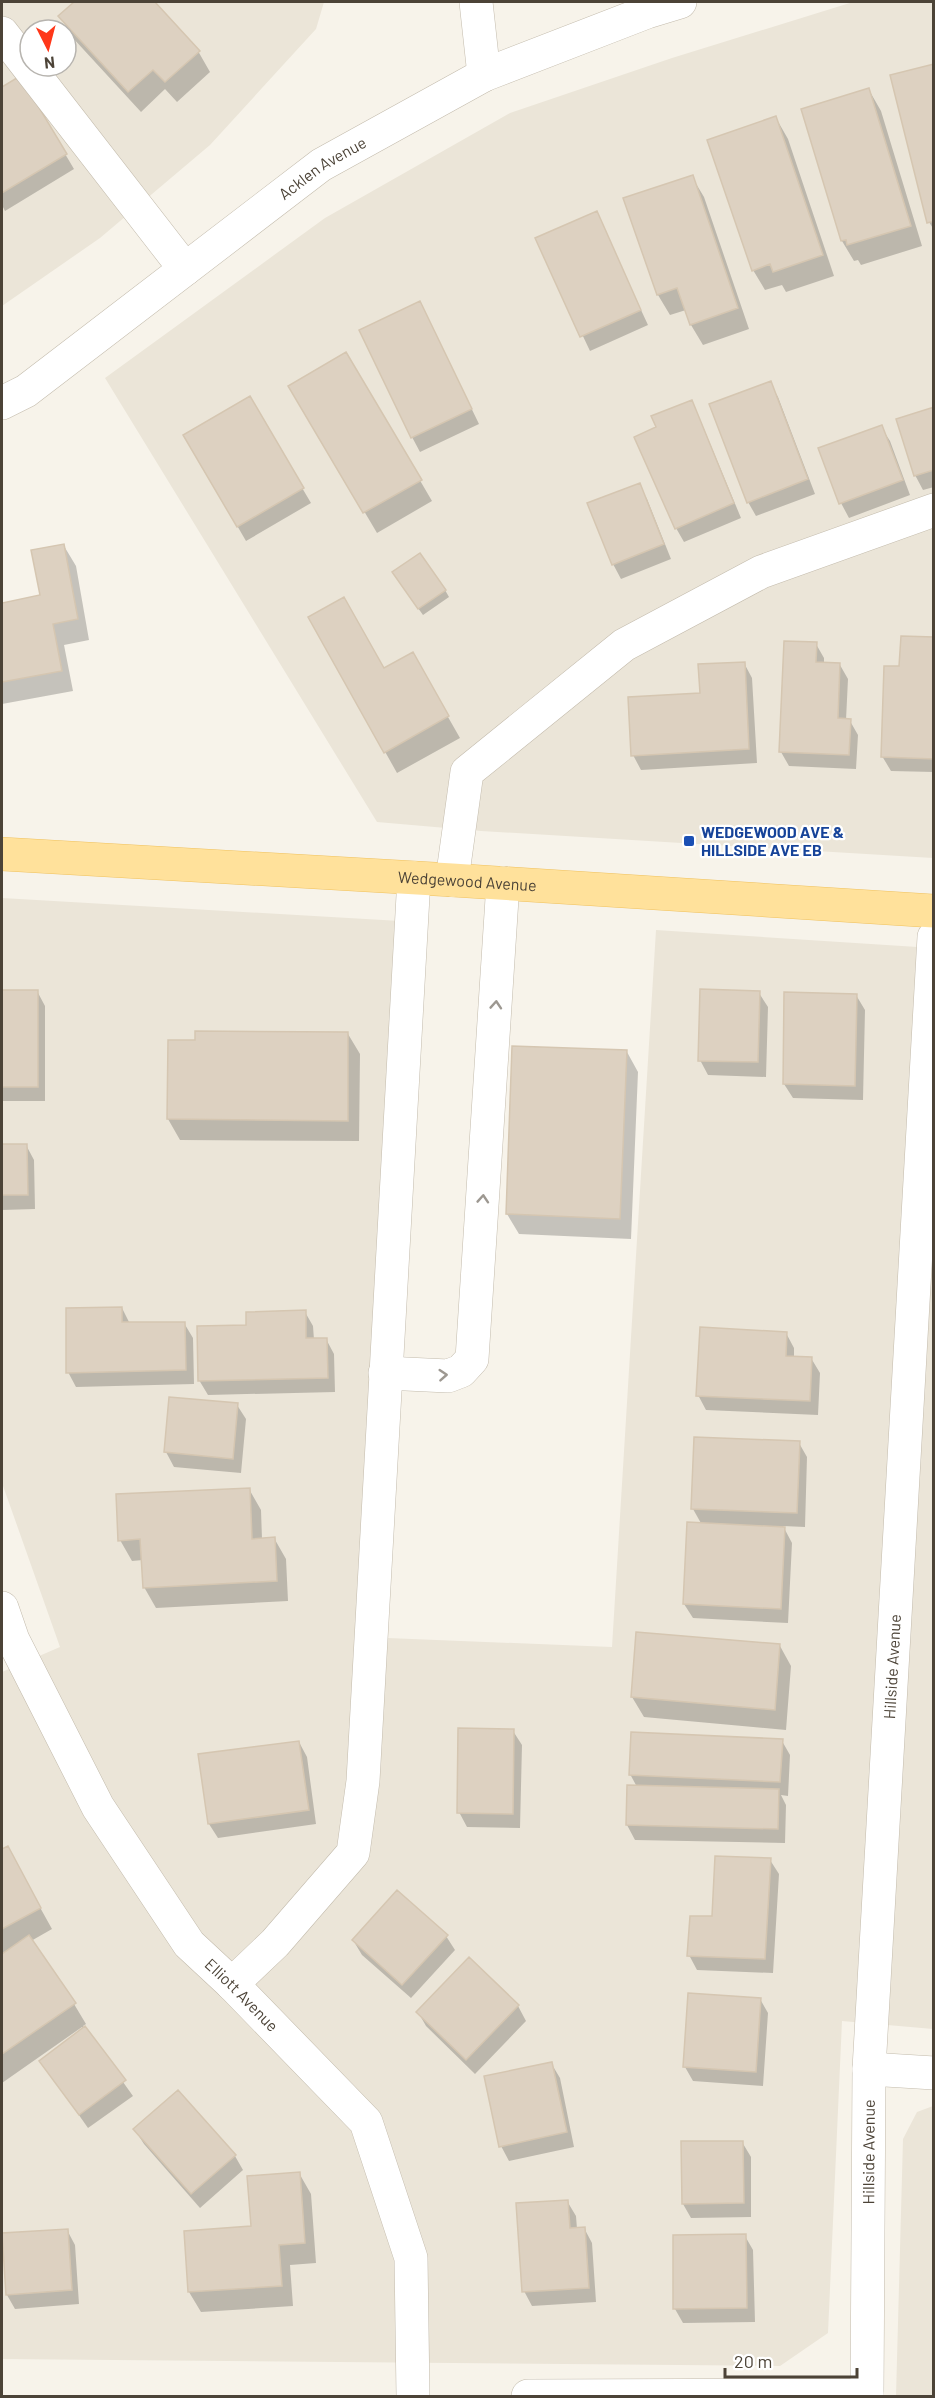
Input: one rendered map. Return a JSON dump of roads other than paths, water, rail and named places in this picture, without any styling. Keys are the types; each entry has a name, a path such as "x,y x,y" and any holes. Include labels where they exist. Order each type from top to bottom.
{"main road":[{"name":"Wedgewood Avenue","path":"2,854 933,911"}],"street":[{"path":"476,2 484,75"},
{"name":"Acklen Avenue","path":"2,403 26,390 321,165 484,75 647,12 680,2"},
{"path":"2,33 185,269"},
{"path":"452,880 467,772 624,645 761,572 933,510"},
{"path":"232,1984 275,1943 353,1852 363,1781 414,878"},
{"path":"385,1373 448,1376 461,1371 472,1359 503,883"},
{"name":"Hillside Avenue","path":"867,2396 869,2069 933,937"},
{"name":"Elliott Avenue","path":"2,1608 13,1640 98,1807 189,1944 232,1984 366,2122 411,2258 413,2397"},
{"path":"869,2069 933,2073"},
{"path":"528,2397 867,2396"}],"place":[{"name":"WEDGEWOOD AVE & HILLSIDE AVE EB","path":"689,841"}]}
